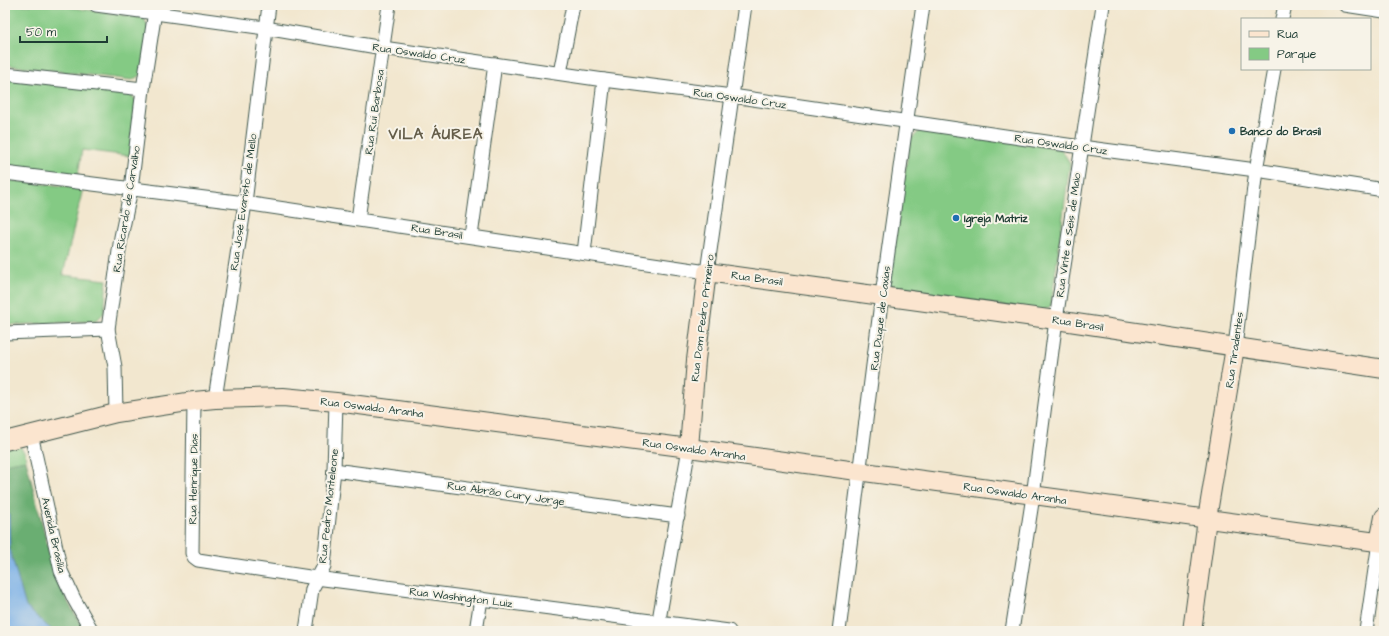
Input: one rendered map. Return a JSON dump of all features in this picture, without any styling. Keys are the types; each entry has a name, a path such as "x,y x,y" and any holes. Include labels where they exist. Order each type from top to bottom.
{"street":[{"name":"Rua Oswaldo Cruz","path":"96,5 156,9 383,48 604,80 732,96 1081,147 1256,170 1384,190"},
{"name":"Rua José Evaristo de Mello","path":"215,399 245,203 265,28 269,5"},
{"name":"Rua Rui Barbosa","path":"358,219 389,5"},
{"path":"560,73 573,5"},
{"name":"Rua Dom Pedro Primeiro","path":"658,626 689,448 696,360 707,272 745,5"},
{"name":"Rua Duque de Caxias","path":"839,631 861,472 882,295 923,5"},
{"name":"Rua Vinte e Seis de Maio","path":"1012,631 1033,496 1056,320 1103,5"},
{"path":"1282,18 1285,5"},
{"path":"1345,5 1384,11"},
{"name":"Rua Ricardo de Carvalho","path":"116,413 115,367 108,329 121,236 131,189 143,89 156,9"},
{"path":"472,236 495,64"},
{"name":"Rua Tiradentes","path":"1192,631 1207,519 1235,347 1256,170 1274,70"},
{"path":"5,74 143,89"},
{"path":"584,253 604,80"},
{"name":"Rua Brasil","path":"5,173 245,203 358,219 707,272 882,295 1384,369"},
{"path":"5,333 108,329"},
{"name":"Rua Oswaldo Aranha","path":"5,441 116,413 194,401 283,396 689,448 1382,543"},
{"name":"Rua Henrique Dias","path":"194,401 192,553 194,557"},
{"name":"Rua Pedro Monteleone","path":"306,631 312,589 316,578 324,566 334,470 336,402"},
{"name":"Avenida Brasília","path":"31,434 61,570 74,599 92,631"},
{"name":"Rua Abrão Cury Jorge","path":"334,470 678,516"},
{"path":"1366,631 1382,543 1384,517"},
{"name":"Rua Washington Luiz","path":"194,557 198,560 316,578 481,599 658,626 729,631"},
{"path":"476,631 481,599"}],"green space":[{"path":"5,5 54,5 144,18 149,30 142,74 132,80 5,65"},
{"path":"5,79 130,93 136,101 130,156 82,150 78,175 5,166"},
{"path":"921,130 1061,149 1070,163 1051,306 1043,311 893,291 888,284 910,140"},
{"path":"5,180 83,188 63,275 107,280 104,313 96,321 5,325"},
{"path":"18,444 25,453 26,460 5,464 5,447"},
{"path":"26,460 55,575 69,604 85,631 53,631 26,607 10,551 9,514 5,508 5,464"}],"water":[{"path":"5,508 9,514 10,551 26,607 53,631 5,631"}],"place":[{"name":"Banco do Brasil","path":"1232,131"},
{"name":"Igreja Matriz","path":"956,218"}],"district":[{"name":"VILA ÁUREA","path":"436,134"}]}
